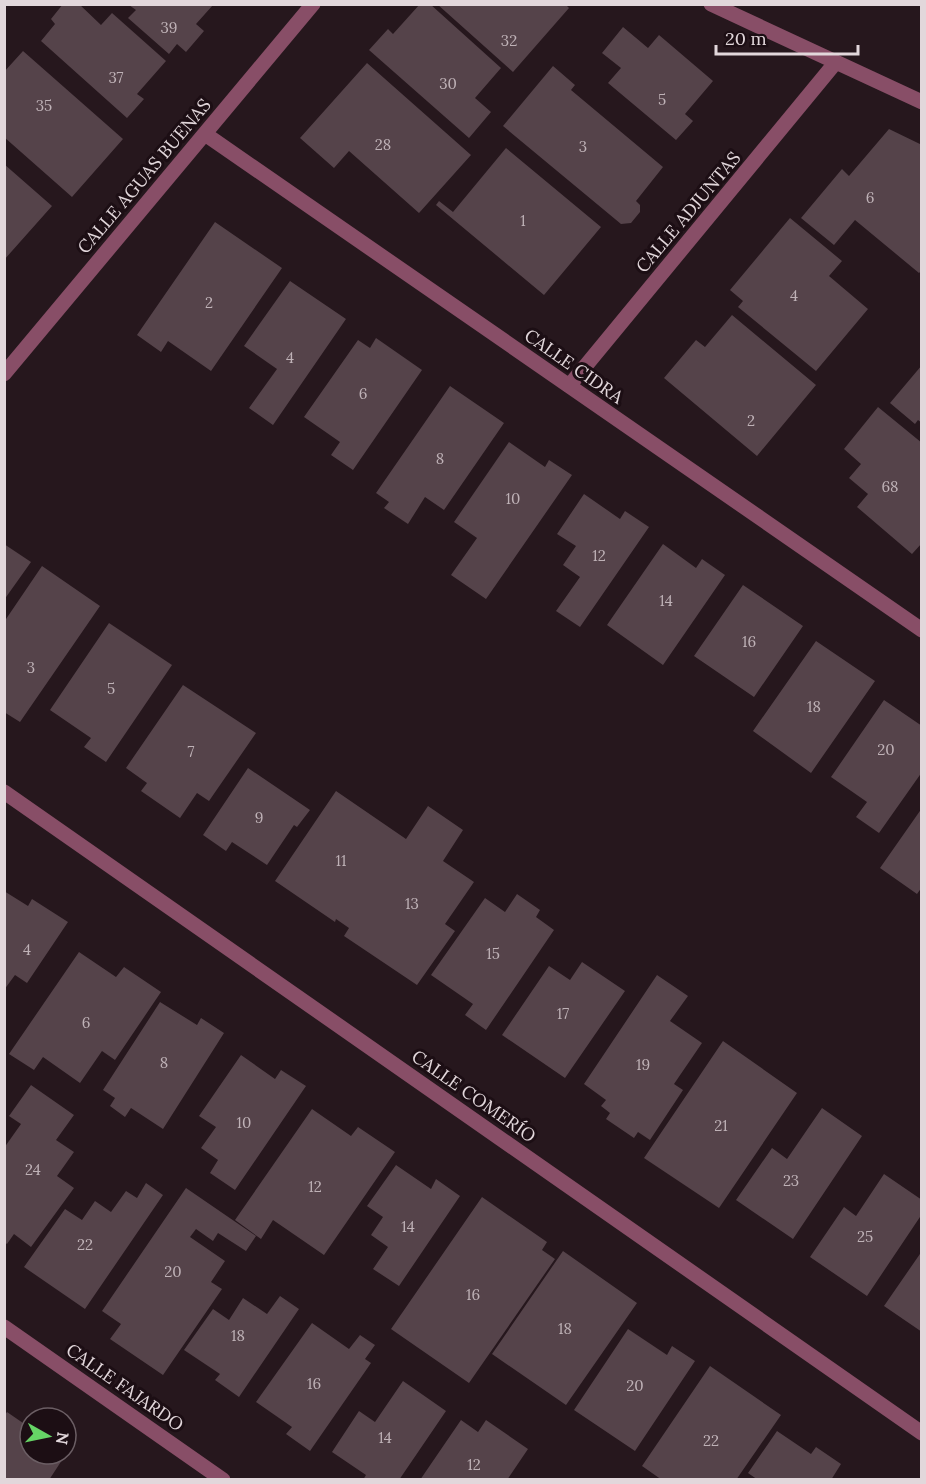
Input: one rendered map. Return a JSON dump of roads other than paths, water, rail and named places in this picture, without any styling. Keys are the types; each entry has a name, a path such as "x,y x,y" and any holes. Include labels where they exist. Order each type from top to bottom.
{"street":[{"name":"CALLE AGUAS BUENAS","path":"4,374 314,4"},
{"path":"711,4 921,102"},
{"name":"CALLE ADJUNTAS","path":"569,386 836,62"},
{"name":"CALLE CIDRA","path":"205,134 921,630"},
{"name":"CALLE COMERÍO","path":"4,792 921,1433"},
{"name":"CALLE FAJARDO","path":"4,1327 223,1479"}]}
